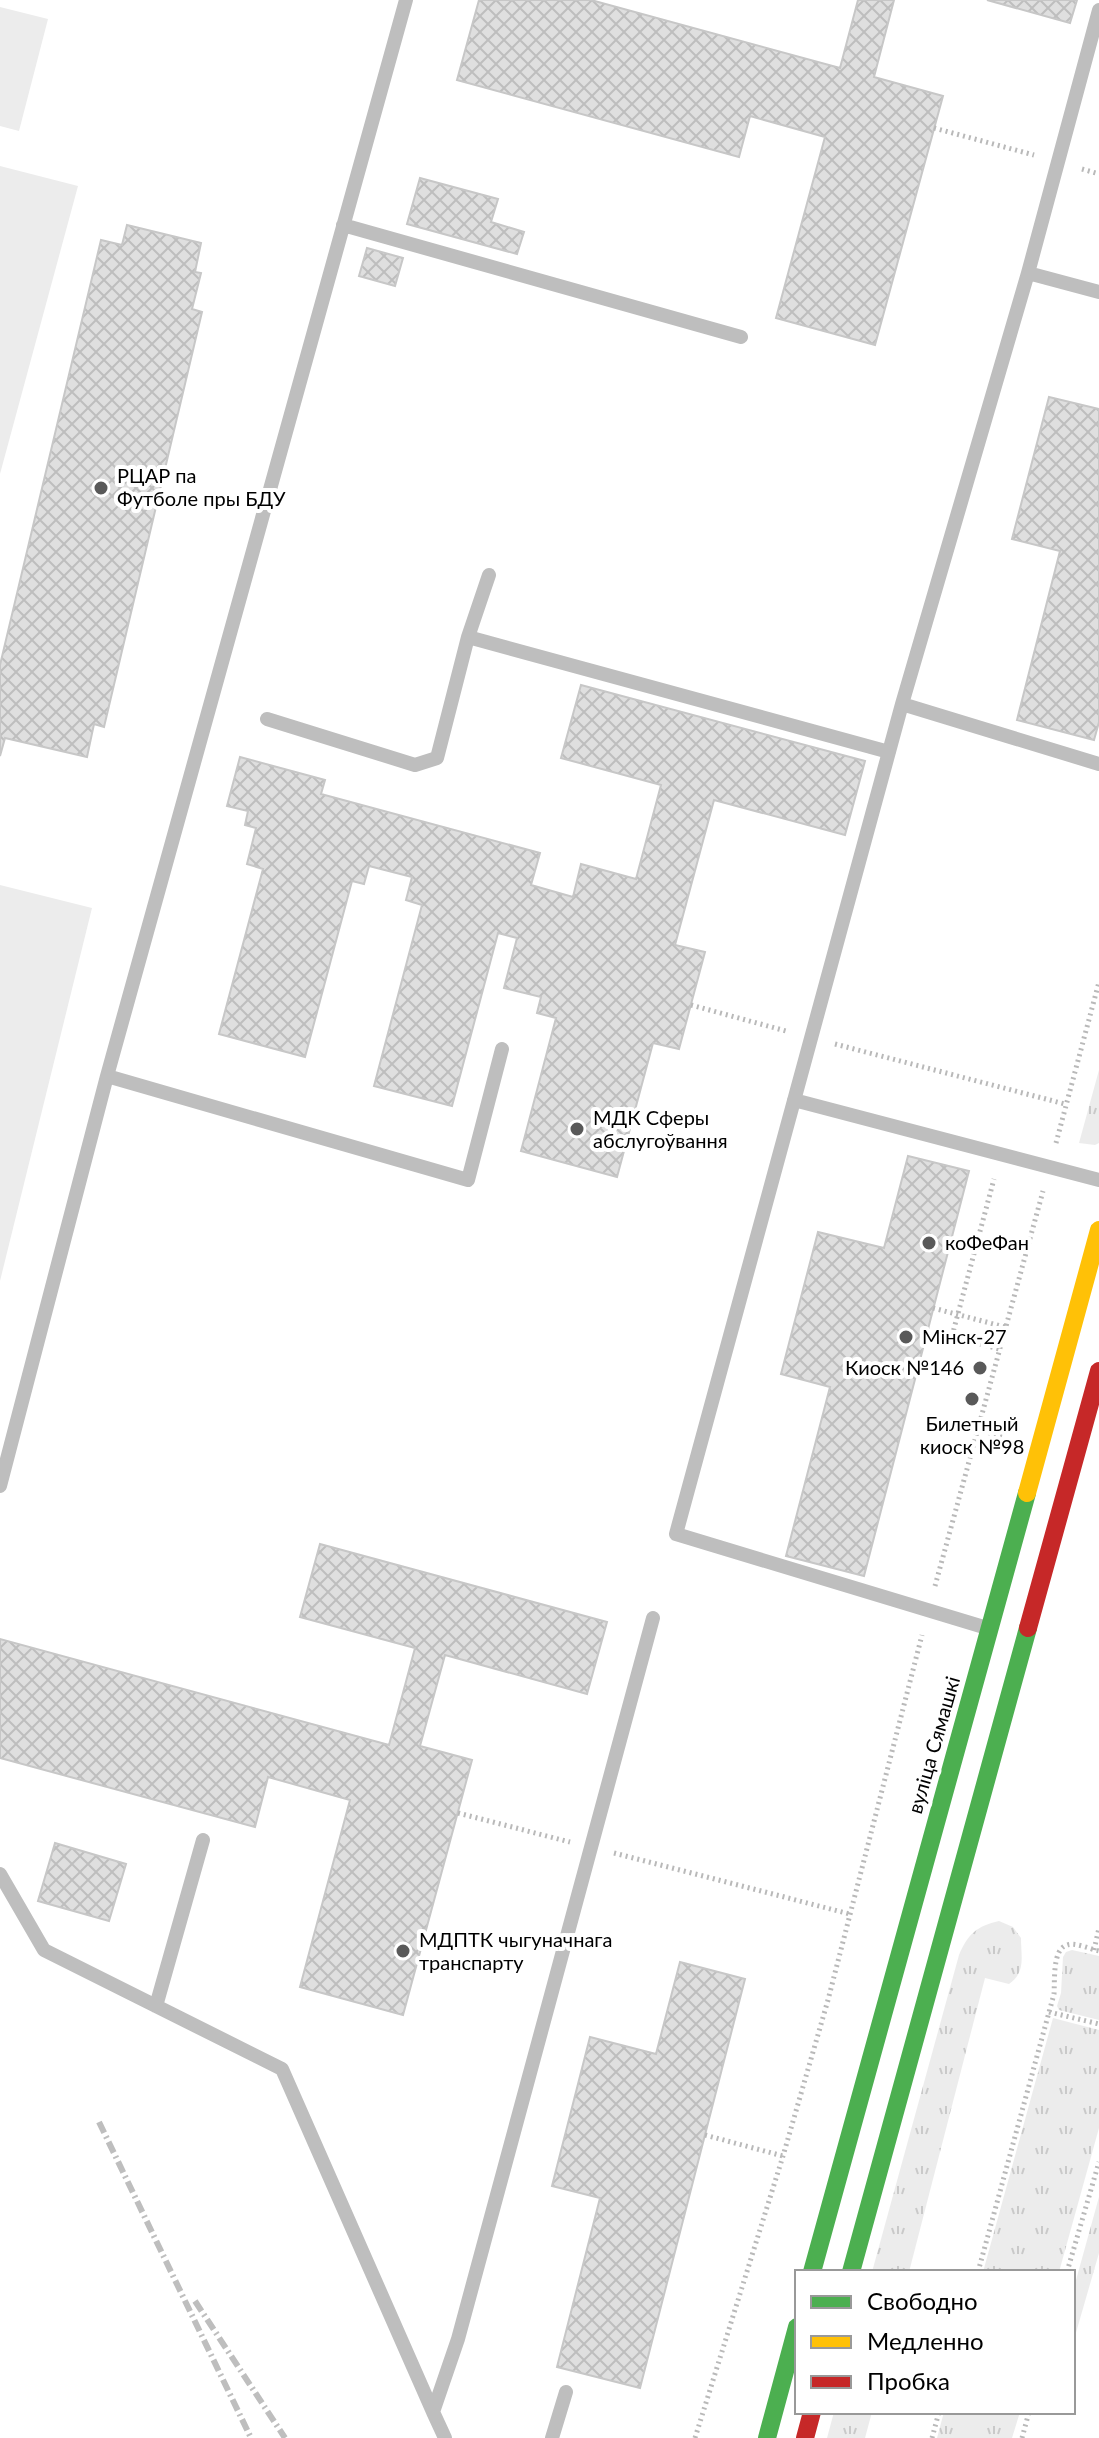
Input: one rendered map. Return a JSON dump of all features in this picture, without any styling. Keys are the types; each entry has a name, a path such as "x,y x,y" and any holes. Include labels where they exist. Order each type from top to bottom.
{"main road":[{"name":"вуліца Сямашкі","path":"851,2270 1007,1634 1099,1230"},
{"name":"вуліца Сямашкі","path":"813,2270 1007,1634 1099,1371"},
{"path":"767,2438 795,2334"},
{"path":"805,2438 811,2414"}],"lane":[{"path":"0,1486 107,1076 406,0"},
{"path":"1007,1634 676,1534 902,704 1028,273 1099,10"},
{"path":"343,225 741,337"},
{"path":"1028,273 1099,292"},
{"path":"267,719 415,765 437,758 468,637 489,575"},
{"path":"468,637 889,752"},
{"path":"902,704 1099,764"},
{"path":"107,1076 468,1180 502,1049"},
{"path":"794,1100 1099,1180"},
{"path":"433,2412 458,2339 653,1618"},
{"path":"156,2006 203,1840"},
{"path":"0,1874 44,1950 282,2069 445,2438"},
{"path":"552,2438 566,2392"}],"path":[{"path":"934,128 1099,174"},
{"path":"695,2438 783,2156 1099,982"},
{"path":"691,1005 1066,1104"},
{"path":"952,1336 1000,1155"},
{"path":"933,1308 1005,1327"},
{"path":"927,1330 999,1349"},
{"path":"458,1813 850,1914"},
{"path":"979,2270 1054,1994 1056,1961 1062,1947 1068,1944 1096,1950 1099,1928"},
{"path":"1049,2012 1099,2024"},
{"path":"705,2135 783,2156"},
{"path":"1068,2270 1099,2162"},
{"path":"932,2438 938,2414"},
{"path":"1022,2438 1028,2414"}],"green space":[{"path":"0,7 48,19 19,131 0,126"},
{"path":"0,166 78,186 0,474"},
{"path":"0,885 92,908 0,1281"},
{"path":"1099,1070 1099,1143 1079,1143"},
{"path":"999,1921 1013,1927 1021,1938 1020,1969 1009,1984 985,1978 910,2270 873,2270 959,1955 974,1932"},
{"path":"1072,1950 1099,1956 1099,2020 1059,2010 1057,2006 1063,1957"},
{"path":"1053,2018 1099,2030 1099,2128 1060,2270 984,2270"},
{"path":"1099,2197 1099,2253 1075,2336 1075,2284"},
{"path":"833,2414 871,2414 865,2438 827,2438"},
{"path":"943,2414 1019,2414 1012,2438 937,2438"}],"building":[{"path":"479,0 591,0 840,68 858,0 894,0 874,77 943,96 875,345 776,318 825,137 750,116 739,157 457,80"},
{"path":"987,0 1077,0 1070,23"},
{"path":"420,178 498,199 491,222 524,232 517,254 407,224"},
{"name":"РЦАР па Футболе пры БДУ","path":"127,225 201,243 195,272 201,273 192,309 202,312 104,727 94,724 87,757 5,738 0,756 0,665 101,240 122,245"},
{"path":"367,248 403,258 395,286 359,276"},
{"path":"1049,397 1099,409 1099,722 1094,740 1017,720 1060,551 1012,539"},
{"path":"581,685 865,761 845,835 714,800 675,945 705,952 679,1049 653,1043 617,1177 521,1151 556,1018 537,1013 541,997 504,988 517,938 498,933 452,1106 374,1086 422,905 406,900 412,877 369,866 364,884 352,881 305,1057 219,1034 263,869 247,864 256,828 245,825 248,811 227,806 240,757 325,780 321,794 540,853 531,885 573,897 581,864 636,879 661,785 561,758"},
{"path":"908,1156 969,1171 864,1576 786,1556 830,1387 781,1374 818,1232 884,1248"},
{"path":"320,1544 607,1622 587,1694 445,1655 420,1746 472,1760 403,2015 300,1987 350,1800 268,1777 255,1827 0,1758 0,1639 389,1745 415,1648 300,1617"},
{"path":"55,1843 126,1864 109,1921 38,1901"},
{"path":"680,1962 745,1979 640,2388 557,2367 600,2198 552,2186 590,2037 656,2054"}],"railway":[{"path":"99,2122 251,2438"},
{"path":"195,2301 285,2438"}],"traffic: fast":[{"path":"813,2270 1027,1493"},
{"path":"852,2270 1028,1628"},
{"path":"767,2438 795,2334"}],"traffic: slow":[{"path":"1027,1493 1099,1230"}],"traffic: jam":[{"path":"1028,1628 1099,1371"},
{"path":"805,2438 811,2414"}],"place":[{"name":"РЦАР па Футболе пры БДУ","path":"101,488"},
{"name":"МДК Сферы абслугоўвання","path":"577,1129"},
{"name":"коФеФан","path":"929,1243"},
{"name":"Мінск-27","path":"906,1337"},
{"name":"Киоск №146","path":"980,1368"},
{"name":"Билетный киоск №98","path":"972,1399"},
{"name":"МДПТК чыгуначнага транспарту","path":"403,1951"}]}
